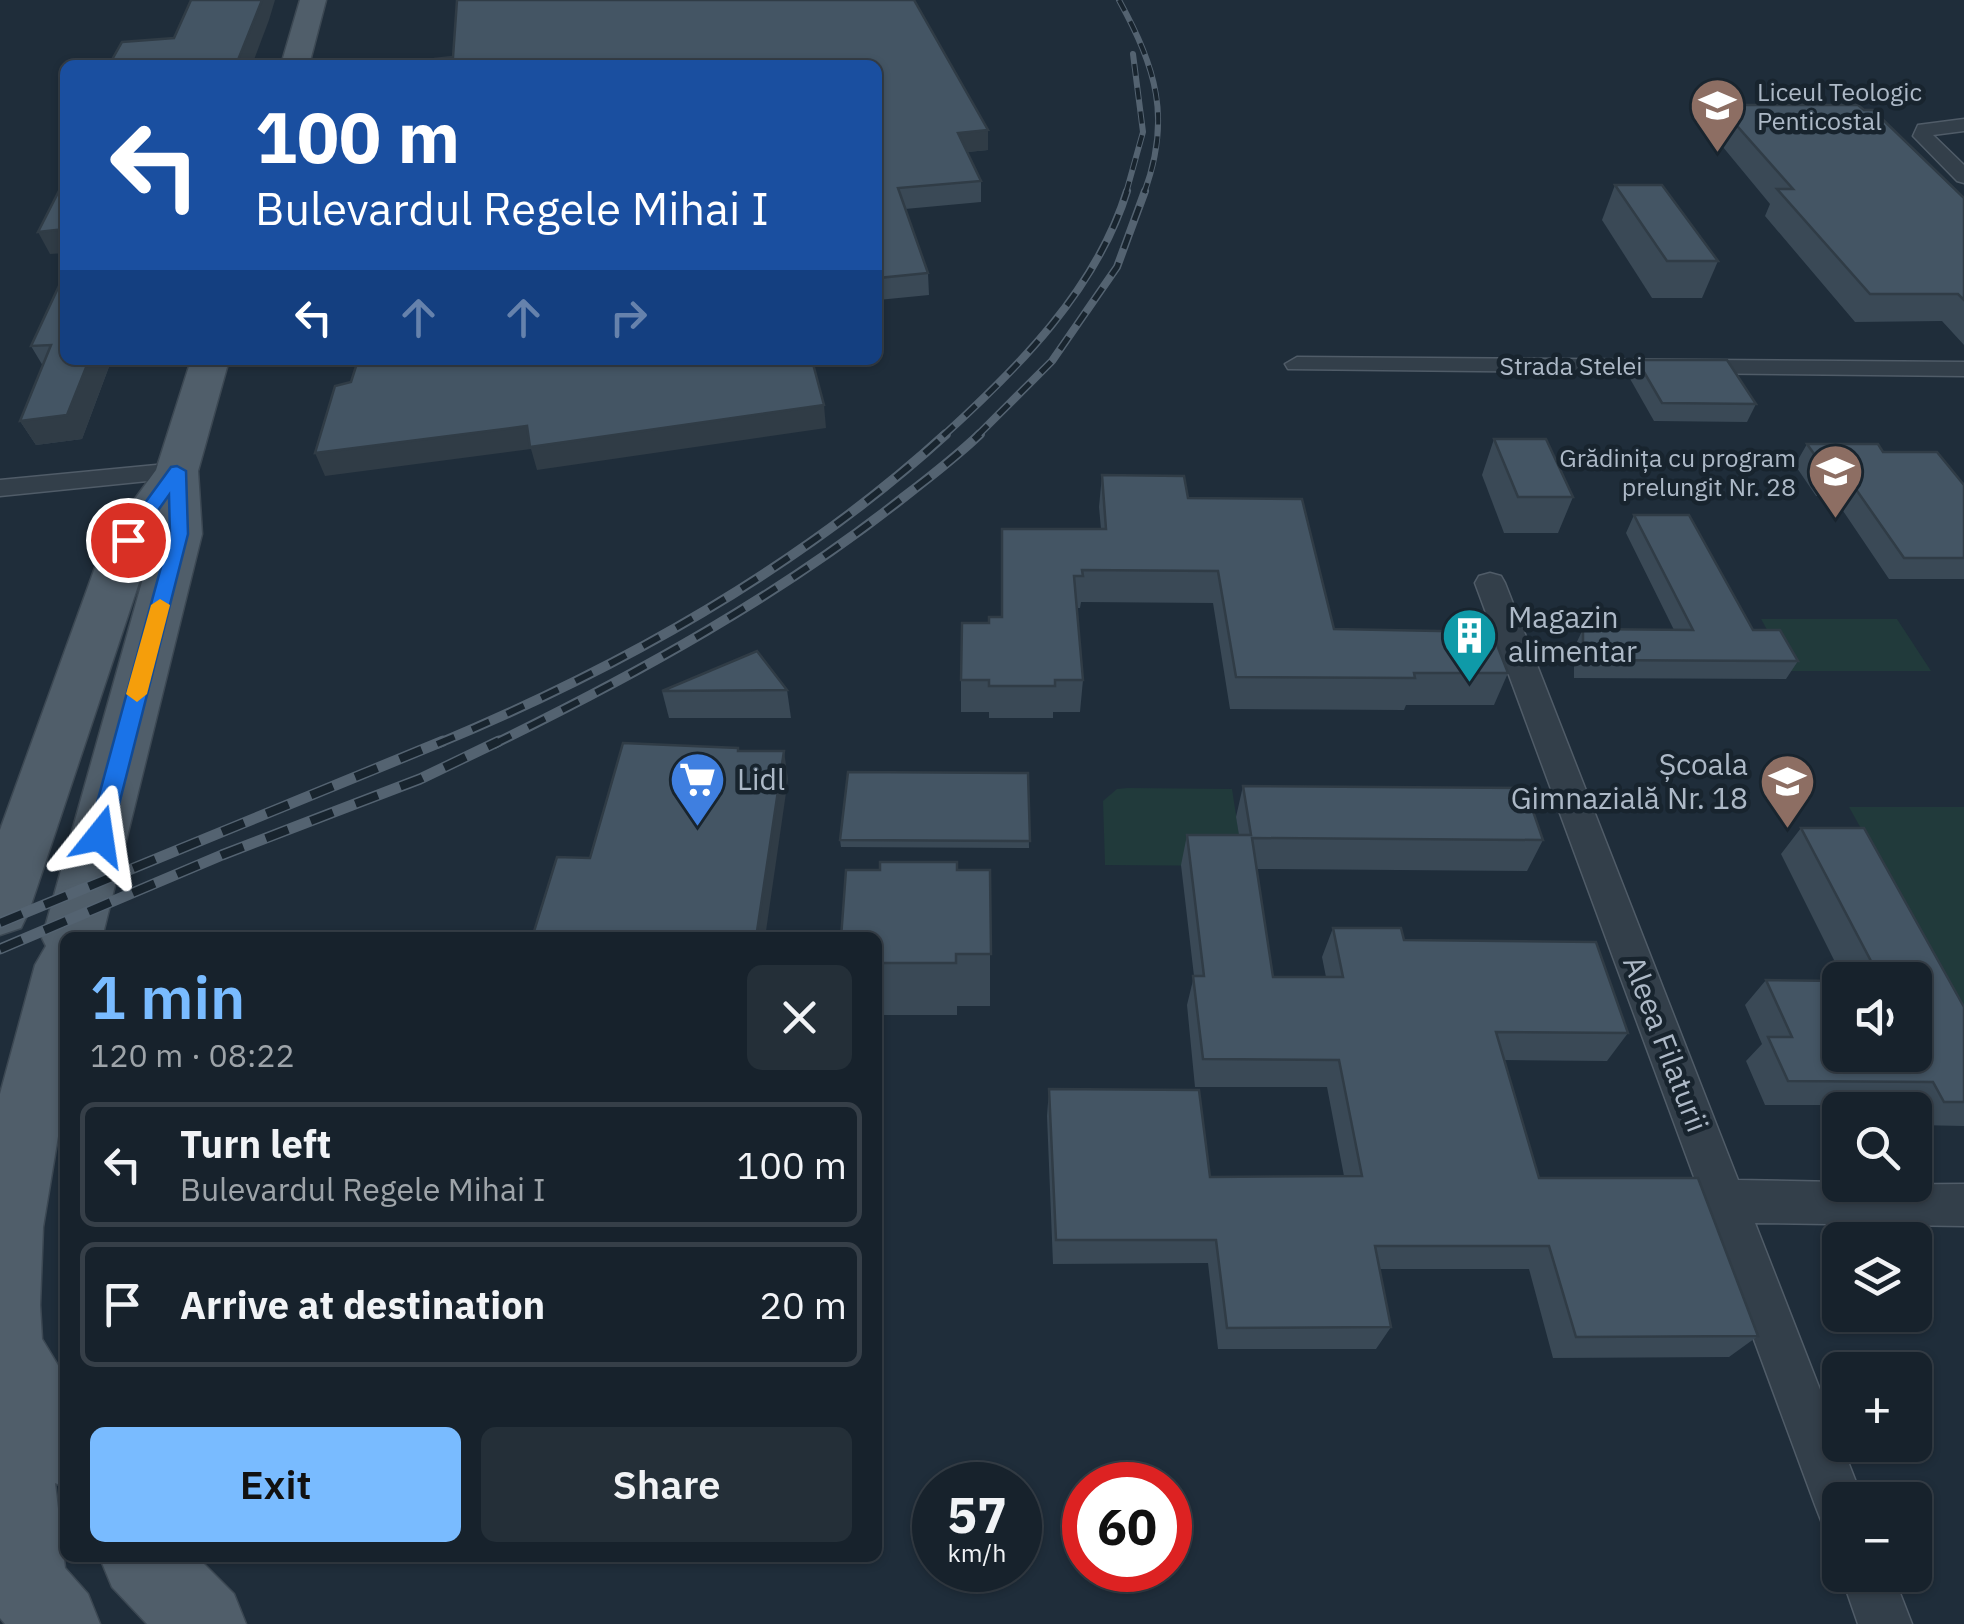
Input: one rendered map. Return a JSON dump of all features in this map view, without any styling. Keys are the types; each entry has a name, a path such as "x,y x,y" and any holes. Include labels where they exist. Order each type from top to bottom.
{"main road":[{"path":"296,60 313,0"},
{"path":"74,932 179,534 177,471 209,365"},
{"path":"0,911 128,540 177,471"},
{"path":"28,1594 4,1346 5,1264 27,1108 60,984"},
{"path":"4,1346 60,1440"},
{"path":"145,1562 204,1624"}],"street":[{"path":"1964,125 1934,125 1925,129 1924,136 1964,176"},
{"name":"Strada Stelei","path":"1298,364 1964,368"},
{"path":"0,488 177,471"},
{"name":"Aleea Filaturii","path":"1490,583 1832,1482"},
{"path":"1725,1201 1964,1205"},
{"path":"1873,1592 1885,1624"}],"green space":[{"path":"1761,619 1897,619 1931,671 1790,671"},
{"path":"1117,789 1232,789 1244,866 1105,865 1103,801"},
{"path":"1849,807 1964,807 1964,1013"}],"building":[{"path":"191,0 262,0 238,60 112,60 122,42 174,38"},
{"path":"457,0 914,0 988,130 958,133 981,181 898,188 928,273 882,278 882,60 435,60 453,57"},
{"path":"1728,105 1858,105 1873,110 1964,198 1964,300 1958,294 1870,294 1777,189 1793,189 1723,110 1733,110"},
{"path":"1615,185 1662,185 1718,261 1667,261"},
{"path":"60,189 60,230 38,232"},
{"path":"60,284 60,365 87,365 67,415 20,421 51,345 31,346"},
{"path":"1637,360 1727,360 1756,404 1662,403"},
{"path":"356,365 813,365 824,405 530,447 527,426 315,453 335,386 351,382"},
{"path":"1494,439 1546,439 1573,497 1518,497"},
{"path":"1807,444 1878,444 1883,452 1937,452 1964,485 1964,558 1904,558 1846,475 1829,475"},
{"path":"1102,475 1184,476 1188,498 1302,499 1334,629 1492,632 1508,673 1414,673 1415,678 1236,677 1218,571 1082,570 1083,576 1074,576 1083,680 1055,680 1055,686 989,686 989,680 961,680 962,623 989,623 989,617 1002,617 1002,529 1106,529"},
{"path":"1634,515 1689,515 1753,630 1780,630 1798,661 1583,660 1583,629 1693,630"},
{"path":"757,651 787,690 662,691"},
{"name":"Lidl","path":"623,743 784,751 757,932 534,932 557,857 590,858"},
{"path":"848,772 1028,773 1030,841 840,840"},
{"path":"1243,786 1525,788 1543,840 1252,838 1273,977 1343,977 1333,928 1401,928 1404,940 1596,942 1628,1033 1496,1032 1539,1178 1698,1178 1758,1336 1576,1337 1549,1246 1375,1246 1391,1327 1227,1328 1216,1240 1056,1240 1049,1089 1199,1090 1210,1177 1362,1176 1339,1060 1203,1059 1193,976 1204,976 1187,835 1251,835"},
{"path":"1801,828 1864,828 1964,1007 1964,1102 1944,1102 1933,1082 1788,1081 1768,1037 1792,1037 1766,980 1822,981 1822,1072 1932,1072 1932,962 1872,962"},
{"path":"880,862 957,862 957,870 990,870 991,954 956,954 956,963 882,963 882,932 841,932 846,870 880,870"}],"railway":[{"path":"1119,0 1142,48 1156,94 1157,141 1144,193"},
{"path":"1126,193 1143,132 1133,54"},
{"path":"943,436 1052,325 1096,261 1127,191"},
{"path":"977,436 1052,361 1117,267 1145,191"},
{"path":"437,744 573,682 705,611 830,528 946,434"},
{"path":"494,744 654,661 757,600 856,533 980,434"},
{"path":"0,923 443,741"},
{"path":"0,949 222,855 420,779 499,741"}],"slow traffic":[{"path":"137,694 160,605"}],"place":[{"name":"Liceul Teologic Penticostal","path":"1718,155"},
{"name":"Grădinița cu program prelungit Nr. 28","path":"1835,521"},
{"name":"Magazin alimentar","path":"1469,684"},
{"name":"Lidl","path":"698,829"},
{"name":"Școala Gimnazială Nr. 18","path":"1787,831"}],"route":[{"path":"100,836 179,534 177,471 128,540"}]}
